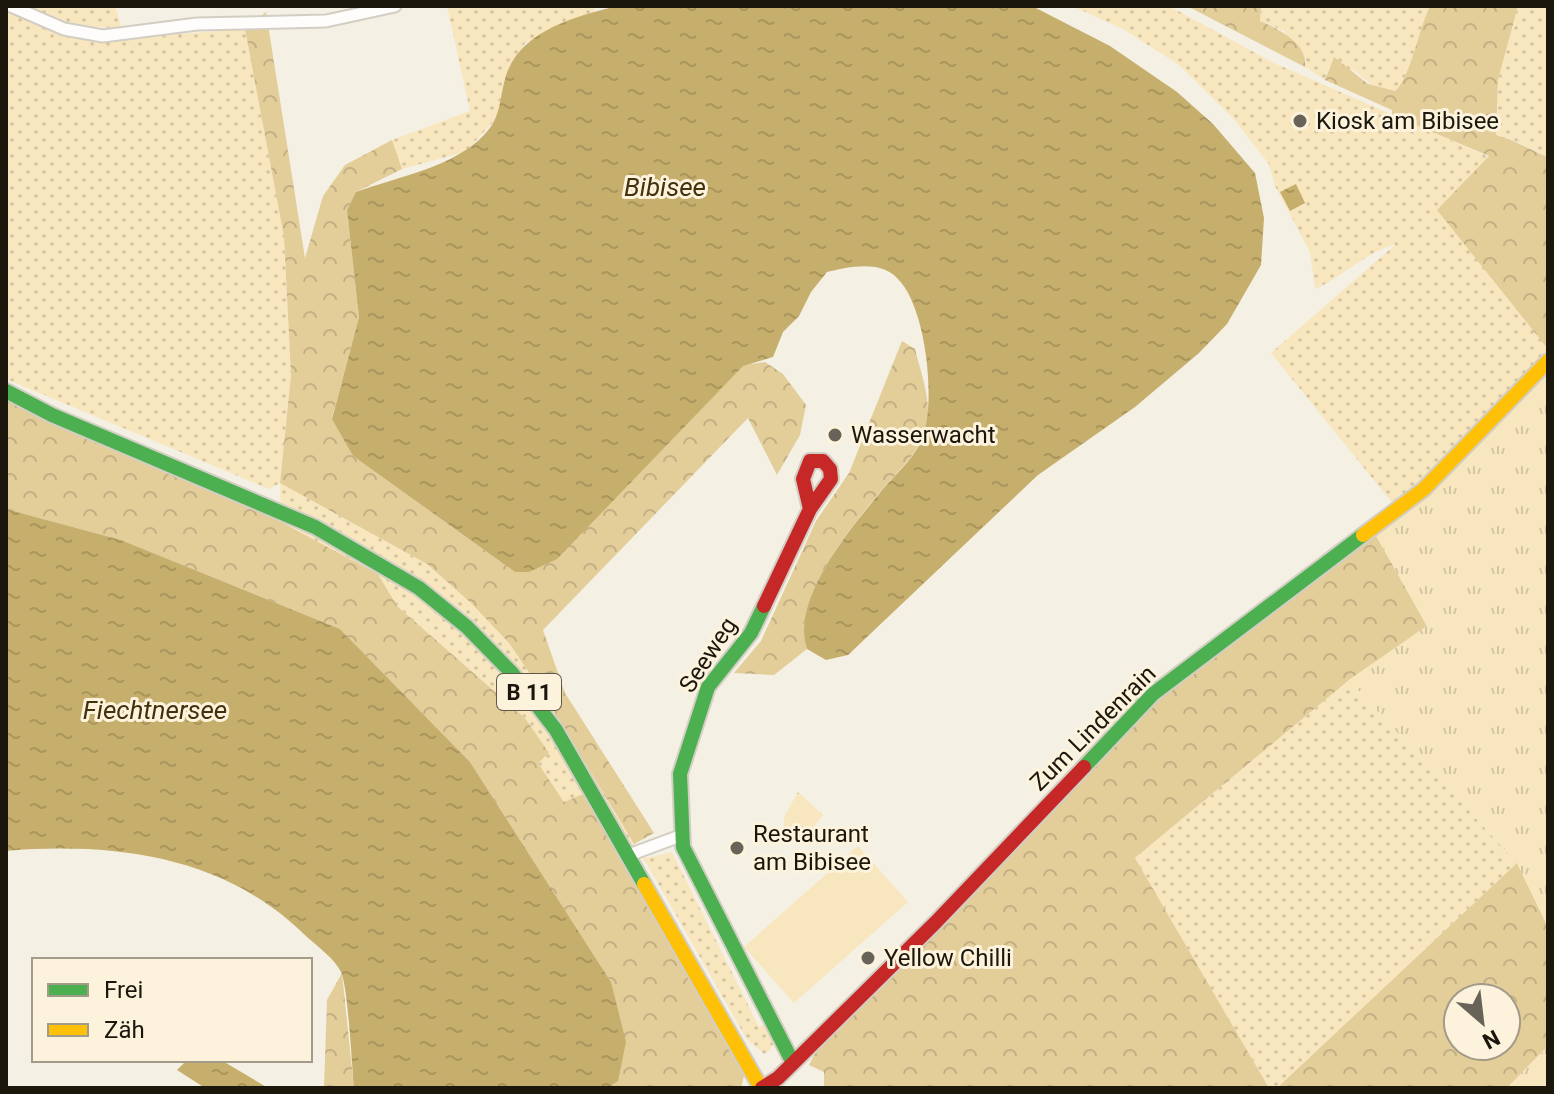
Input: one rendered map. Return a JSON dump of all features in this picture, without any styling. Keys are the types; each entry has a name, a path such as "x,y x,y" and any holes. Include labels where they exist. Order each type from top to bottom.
{"street":[{"path":"11,6 64,29 103,36 197,24 326,21 395,6"},
{"name":"Zum Lindenrain","path":"762,1088 793,1063 936,922 1153,694 1424,489 1548,361"},
{"name":"B 11","path":"6,391 333,533 388,564 439,600 481,637 537,702 629,855 762,1088"},
{"name":"Seeweg","path":"793,1063 728,942 680,836 680,774 698,709 708,687 751,633 810,509"},
{"path":"629,855 680,836"}],"green space":[{"path":"6,6 102,40 245,29 284,237 291,375 280,483 269,489 6,379"},
{"path":"27,6 115,6 122,29 69,24"},
{"path":"447,6 594,6 595,12 525,43 504,81 498,117 465,152 402,169 392,140 470,111"},
{"path":"1072,6 1169,6 1274,63 1489,157 1438,210 1548,349 1429,476 1394,505 1271,353 1396,244 1375,252 1315,289 1310,252 1275,186 1269,164 1233,118 1179,65 1123,29"},
{"path":"1187,6 1261,6 1260,21 1297,44 1305,58 1305,67"},
{"path":"1261,6 1430,6 1405,76 1395,92 1374,87 1355,71 1329,67 1325,80 1305,67 1306,61 1284,31 1260,21"},
{"path":"1430,6 1518,6 1498,80 1496,135 1548,157 1548,349 1437,210 1489,156 1392,115 1392,110 1325,80 1334,57 1368,84 1395,91 1410,65"},
{"path":"1518,6 1548,6 1548,157 1496,135 1498,80"},
{"path":"266,12 305,258 323,196 345,165 392,140 402,169 356,192 347,210 359,317 332,418 353,456 515,572 529,572 661,449 743,365 765,362 783,374 806,405 800,435 777,475 748,418 543,630 565,693 654,833 634,844 545,696 509,643 471,603 427,564 280,483 291,375 284,237 245,29"},
{"path":"902,341 915,349 928,405 926,428 918,447 854,525 826,566 807,609 804,630 807,649 774,675 734,673 761,641 816,521 849,473"},
{"path":"1548,370 1548,927 1517,863 1349,680 1427,626 1374,532 1442,481"},
{"path":"6,398 281,522 378,574 397,606 525,718 549,753 538,763 564,802 583,794 744,1076 741,1088 608,1088 618,1081 611,982 470,762 340,629 121,540 6,509"},
{"path":"280,483 427,564 471,603 509,643 546,696 634,844 647,858 672,852 759,1027 765,1024 773,1044 770,1050 764,1054 746,1038 647,864 583,794 564,802 538,763 525,718 397,606 378,574 281,522"},
{"path":"1374,532 1427,626 1349,680 1135,858 1269,1088 824,1088 824,1072 809,1065 821,1042 946,923 1155,697"},
{"path":"1349,680 1517,863 1277,1088 1269,1088 1135,858"},
{"path":"798,792 823,815 799,845 784,834 784,817"},
{"path":"858,846 908,902 794,1003 744,947"},
{"path":"1517,863 1548,927 1548,1046 1507,1088 1277,1088"},
{"path":"342,973 354,1088 324,1088 327,1000"},
{"path":"1548,1046 1548,1088 1507,1088"}],"water":[{"name":"Bibisee","path":"617,6 1032,6 1110,46 1177,92 1213,124 1255,173 1264,218 1261,265 1227,324 1199,353 1135,407 1038,475 848,655 826,660 807,649 804,630 814,588 839,546 915,452 927,420 926,354 915,309 897,278 882,269 864,266 827,272 811,292 799,316 783,332 773,357 743,366 557,559 529,572 515,572 353,456 332,419 359,317 347,210 356,192 424,170 472,146 490,129 497,116 505,79 522,49 566,21"},
{"path":"1296,184 1305,203 1290,211 1280,192"},
{"name":"Fiechtnersee","path":"6,509 121,540 340,629 470,762 611,982 626,1042 618,1081 608,1088 354,1088 348,1009 341,972 326,953 275,910 241,888 167,860 88,849 6,851"},
{"path":"185,1062 224,1062 268,1088 205,1088 177,1070"}],"traffic: fast":[{"path":"6,391 52,415 315,527 419,588 467,627 512,673 556,730 644,884"},
{"path":"1084,767 1153,694 1363,535"},
{"path":"764,606 751,633 708,687 680,774 683,847 793,1063"}],"traffic: slow":[{"path":"1363,535 1424,489 1548,361"},
{"path":"644,884 761,1088"}],"traffic: jam":[{"path":"764,606 810,509 831,479 830,469 823,461 810,461 803,479 810,509"},
{"path":"762,1088 778,1078 936,922 1084,767"}],"place":[{"name":"Kiosk am Bibisee","path":"1300,121"},
{"name":"Wasserwacht","path":"835,435"},
{"name":"Restaurant am Bibisee","path":"737,848"},
{"name":"Yellow Chilli","path":"868,958"}]}
